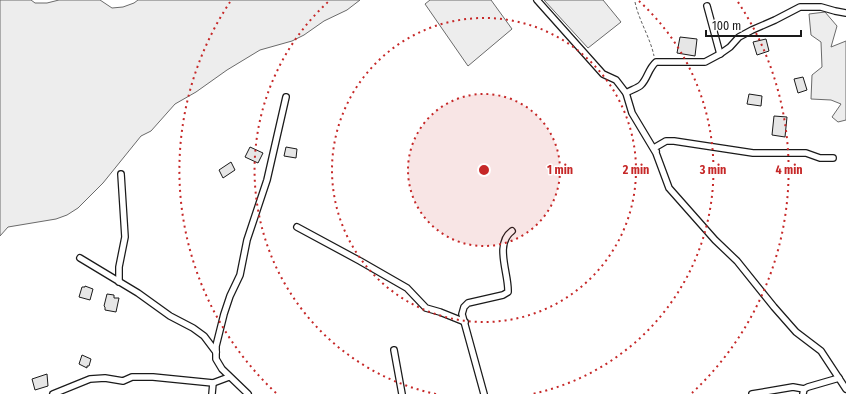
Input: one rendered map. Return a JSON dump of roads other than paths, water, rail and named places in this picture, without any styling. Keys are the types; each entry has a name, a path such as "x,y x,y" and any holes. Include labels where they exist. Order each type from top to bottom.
{"street":[{"path":"537,0 602,74 616,80 626,93 632,113 656,153"},
{"path":"707,6 720,54"},
{"path":"626,93 640,86 645,80 651,67 656,62 705,62 720,54 740,37 752,30 800,7 821,7 835,12 846,13"},
{"path":"248,394 239,384 229,377 216,359 216,352 224,314 240,275 247,240 267,180 286,97"},
{"path":"833,158 820,158 806,153 753,153 674,141 666,141 654,148 669,188 715,240 737,261 796,332 821,351 846,389"},
{"path":"119,282 119,267 125,237 122,174"},
{"path":"297,227 406,288 426,308 464,322"},
{"path":"484,394 462,314 464,307 468,303 503,295 508,292 503,251 504,242 508,234 512,231"},
{"path":"80,258 204,336 216,352"},
{"path":"394,350 402,394"},
{"path":"53,394 90,379 105,378 123,381 132,377 153,377 212,383 229,377"},
{"path":"752,394 794,387 803,392 808,387 839,378"},
{"path":"212,383 212,394"}]}
